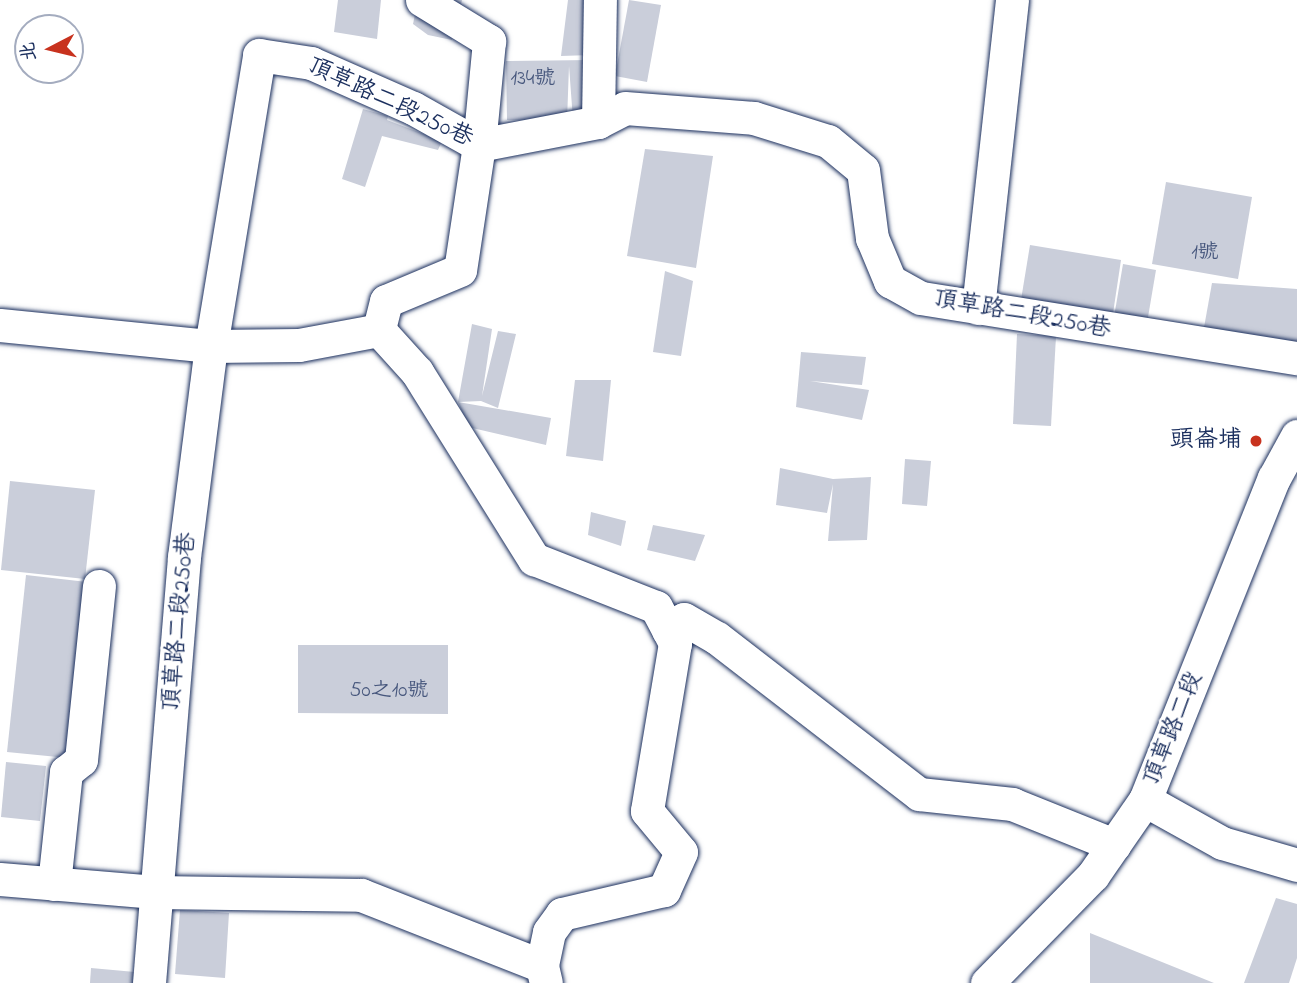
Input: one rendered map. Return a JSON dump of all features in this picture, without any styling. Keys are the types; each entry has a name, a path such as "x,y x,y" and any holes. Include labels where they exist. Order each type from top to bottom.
{"street":[{"path":"379,330 386,301 460,270 479,145 489,41 422,0"},
{"path":"598,122 600,0"},
{"path":"978,308 1012,0"},
{"name":"頂草路二段250巷","path":"149,983 184,557 211,346 259,55 311,63 413,107 479,145 598,122 625,108 754,118 828,141 863,170 872,237 890,281 921,298 1297,358"},
{"path":"0,325 211,346 299,345 379,330"},
{"path":"0,879 155,892 361,895 544,975 550,932 562,914 664,890 681,852 647,811 675,643 656,607 534,559 417,372 379,330"},
{"name":"頂草路二段","path":"987,983 1093,875 1145,800 1274,478 1297,436"},
{"path":"54,884 66,772 81,761 99,586"},
{"path":"668,630 684,619 717,638 919,794 1012,804 1114,845"},
{"path":"1145,800 1222,843 1297,865"}],"building":[{"path":"338,0 381,0 377,39 334,32"},
{"path":"418,0 462,0 452,40 428,35 413,24"},
{"path":"568,0 587,0 591,55 561,56"},
{"path":"629,0 661,5 647,82 615,76"},
{"path":"591,60 586,109 573,120 569,66 567,121 507,120 506,61"},
{"path":"363,109 388,116 387,120 442,141 438,150 382,136 365,187 342,179"},
{"path":"645,149 713,156 696,268 627,256"},
{"path":"1166,182 1252,197 1238,279 1152,264"},
{"path":"1030,245 1121,260 1112,320 1020,306"},
{"path":"1123,264 1156,270 1146,329 1113,323"},
{"path":"665,271 693,281 681,356 653,352"},
{"path":"1212,283 1297,289 1297,348 1203,333"},
{"path":"472,324 492,329 482,396 498,331 516,334 498,408 481,401 458,402"},
{"path":"1017,334 1056,336 1051,426 1013,424"},
{"path":"801,352 866,357 862,385 810,381 869,390 862,420 796,407"},
{"path":"575,380 611,380 603,461 566,456"},
{"path":"458,402 551,418 546,445 468,427"},
{"path":"905,459 931,461 927,506 902,504"},
{"path":"780,468 833,479 871,477 867,540 828,541 833,484 827,513 776,505"},
{"path":"10,481 95,490 85,579 1,570"},
{"path":"591,512 626,521 621,546 588,535"},
{"path":"653,525 705,535 695,561 647,550"},
{"path":"26,575 87,582 68,758 7,752"},
{"path":"298,645 448,645 448,714 298,713"},
{"path":"6,762 46,766 40,821 1,817"},
{"path":"1276,898 1297,904 1297,958 1289,983 1244,983"},
{"path":"180,910 229,913 225,978 175,974"},
{"path":"1090,933 1214,983 1090,983"},
{"path":"91,968 146,973 145,983 90,983"}],"place":[{"name":"頭崙埔","path":"1256,441"}]}
